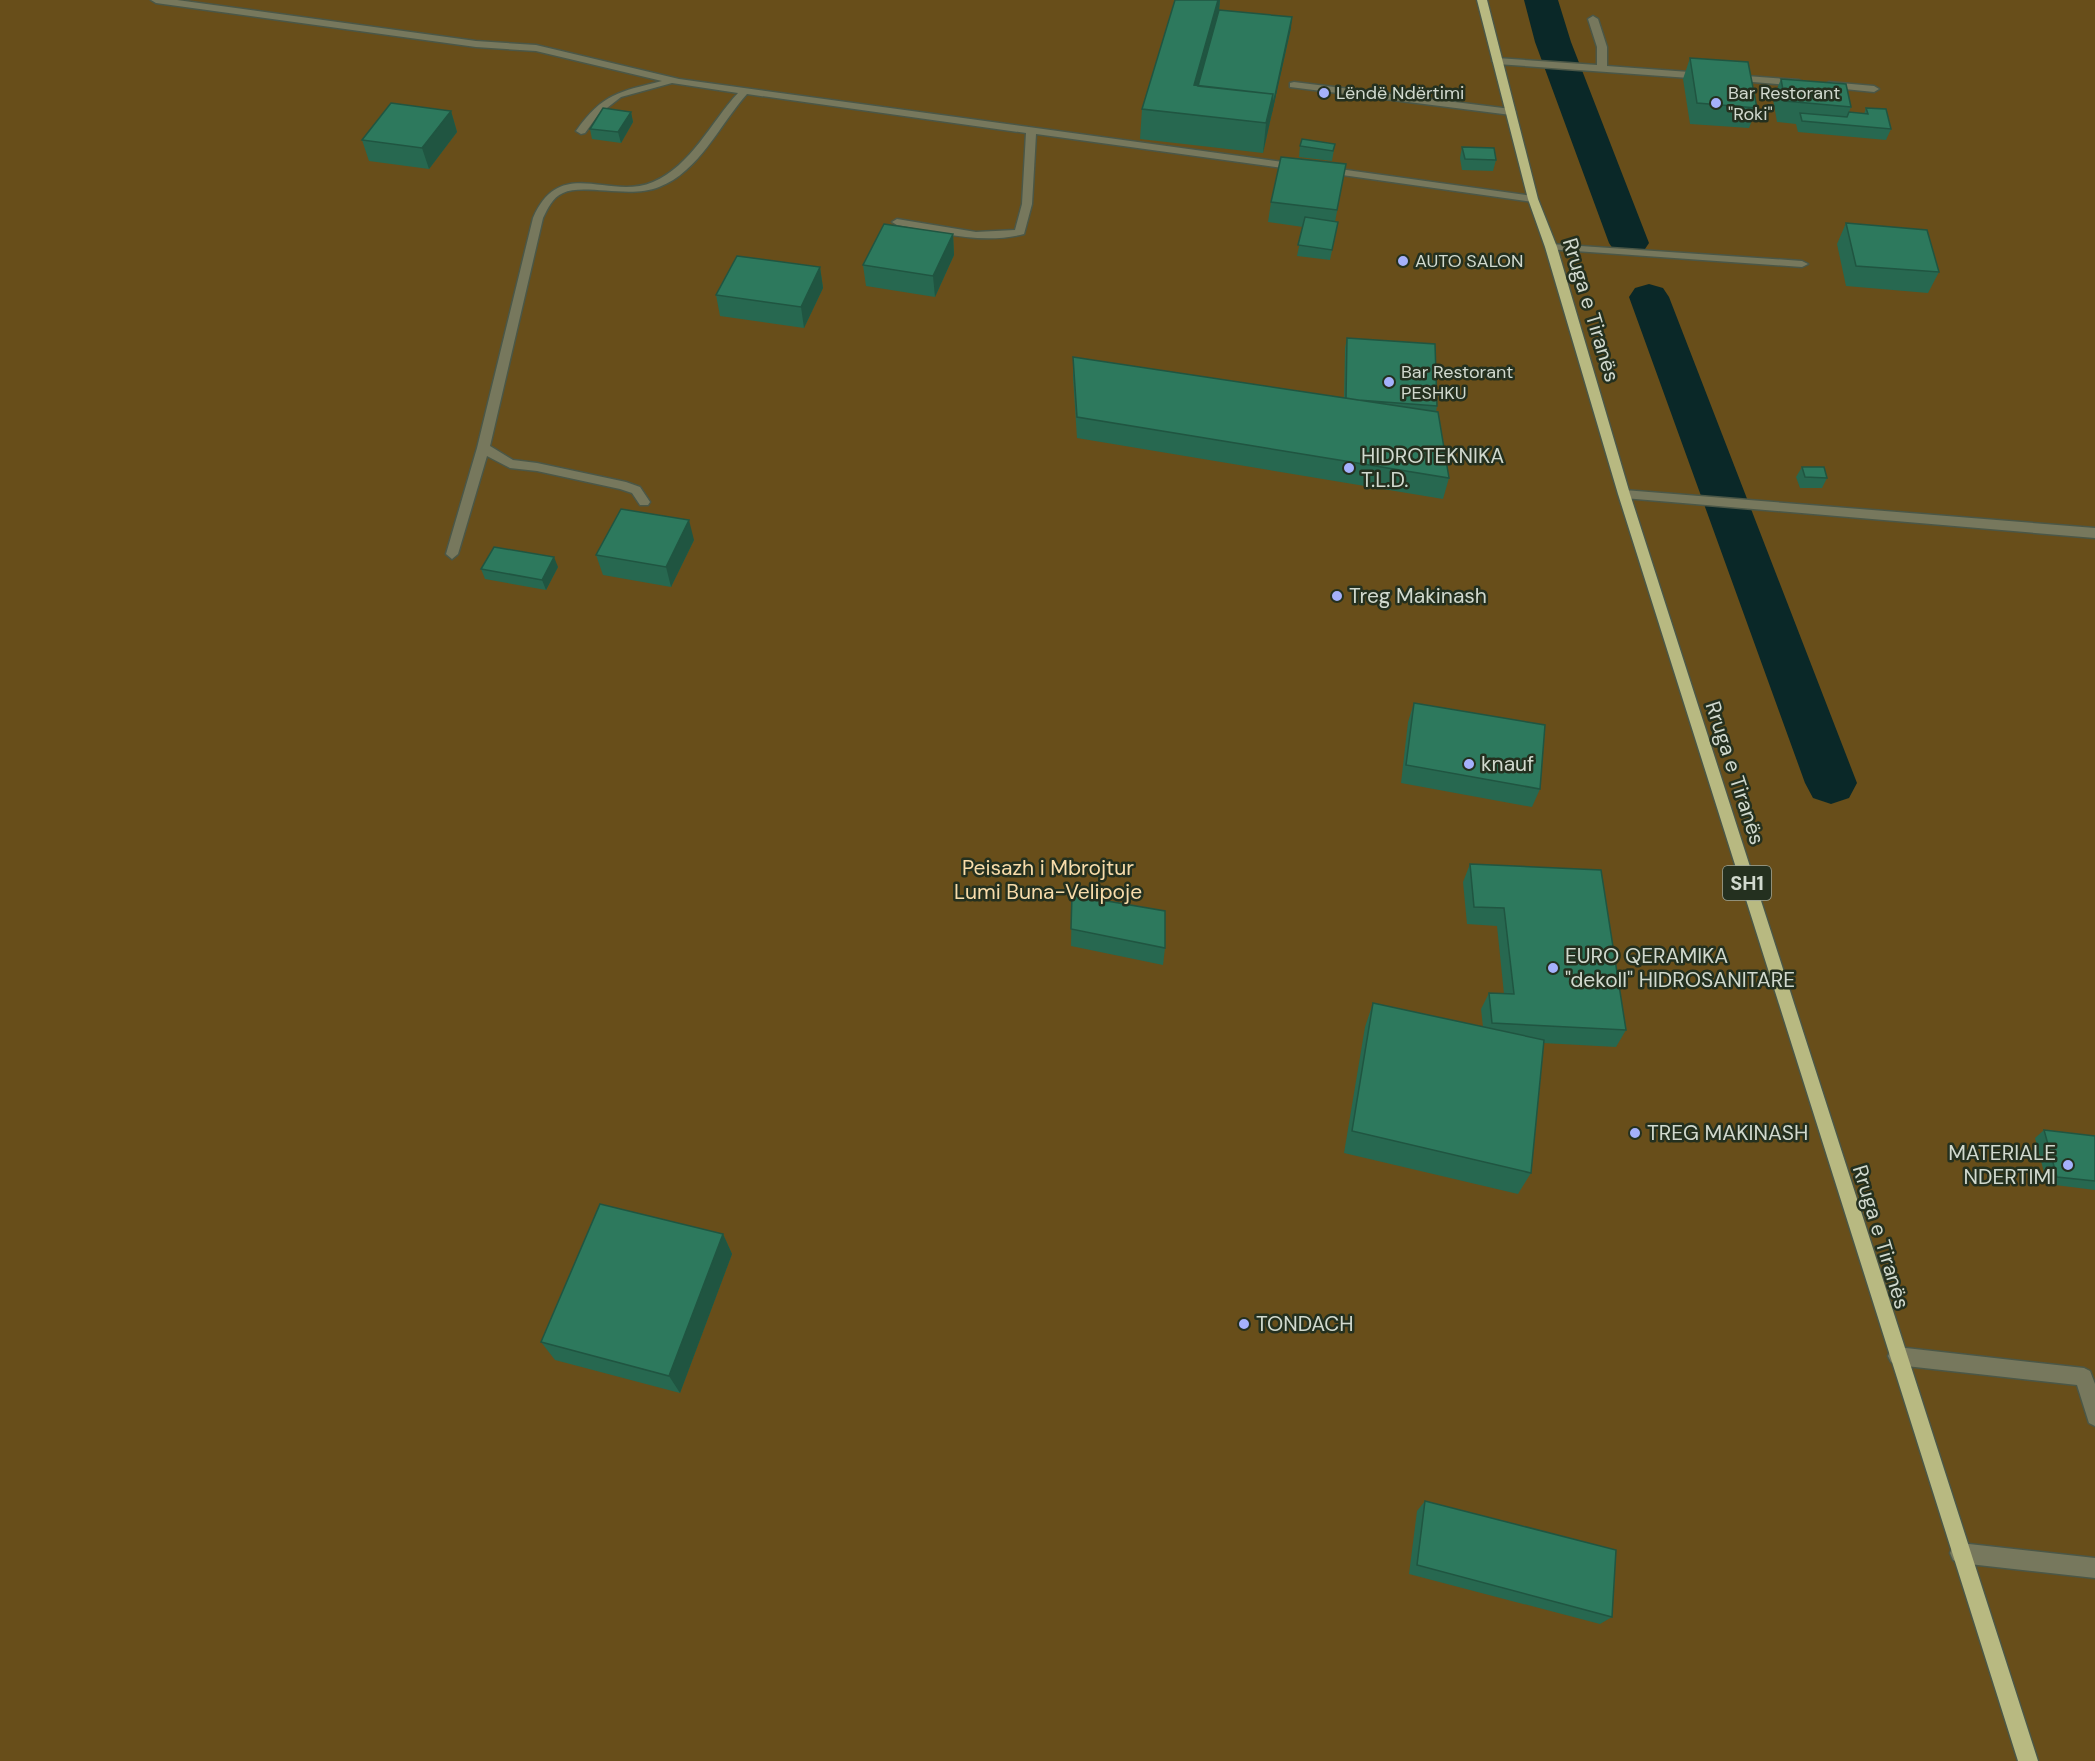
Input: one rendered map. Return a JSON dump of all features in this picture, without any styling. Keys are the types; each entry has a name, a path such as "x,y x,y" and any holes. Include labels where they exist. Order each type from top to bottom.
{"main road":[{"name":"Rruga e Tiranës","path":"1482,0 1533,199 1551,247 1624,494 2028,1761"}],"lane":[{"path":"156,0 476,44 537,48 679,82 1533,199"},
{"path":"1593,19 1602,47 1598,67"},
{"path":"1497,61 1708,76"},
{"path":"1720,77 1874,89"},
{"path":"581,131 594,113 617,95 632,89 679,82"},
{"path":"1294,85 1511,112"},
{"path":"452,554 483,448 538,218 547,198 562,189 571,187 638,189 663,180 677,172 689,161 725,112 745,91"},
{"path":"897,222 980,236 1010,236 1020,232 1027,204 1031,130"},
{"path":"1551,247 1802,264"},
{"path":"483,448 510,464 537,467 622,485 636,490 644,502"},
{"path":"1624,494 2095,533"},
{"path":"1897,1356 2084,1377 2095,1417"},
{"path":"1960,1553 2095,1568"}],"green space":[{"name":"Peisazh i Mbrojtur Lumi Buna-Velipoje","path":"0,0 2095,0 2095,1761 0,1761"}],"building":[{"path":"1175,0 1218,0 1194,85 1273,94 1266,123 1142,109"},
{"path":"1219,10 1292,17 1271,114 1273,94 1198,86"},
{"path":"1690,58 1748,62 1757,108 1697,103"},
{"path":"1781,79 1846,84 1851,107 1785,101"},
{"path":"391,103 451,111 422,148 362,140"},
{"path":"603,108 631,112 618,132 590,129"},
{"path":"1866,108 1886,109 1891,129 1802,121 1800,113 1847,117 1849,112 1868,114"},
{"path":"1302,139 1335,144 1333,151 1300,146"},
{"path":"1462,147 1494,148 1496,160 1465,159"},
{"path":"1281,157 1346,164 1337,210 1271,202"},
{"path":"1305,217 1338,222 1332,250 1298,245"},
{"path":"1846,223 1927,230 1939,272 1856,266"},
{"path":"884,224 953,234 933,276 863,265"},
{"path":"737,256 820,267 801,307 716,295"},
{"name":"Bar Restorant PESHKU","path":"1347,338 1435,344 1437,406 1346,398"},
{"name":"HIDROTEKNIKA T.L.D.","path":"1073,357 1438,412 1449,478 1077,417"},
{"path":"1802,467 1824,467 1827,478 1805,477"},
{"path":"621,509 689,520 666,567 596,555"},
{"path":"494,547 554,557 542,580 481,569"},
{"name":"knauf","path":"1414,703 1545,725 1540,789 1406,765"},
{"name":"EURO QERAMIKA \"dekoll\" HIDROSANITARE","path":"1470,864 1601,870 1626,1030 1492,1023 1489,993 1514,994 1504,908 1474,907"},
{"path":"1072,895 1165,911 1165,948 1071,929"},
{"path":"1373,1003 1544,1040 1531,1173 1352,1131"},
{"name":"MATERIALE NDERTIMI","path":"2044,1130 2095,1136 2095,1181 2057,1177"},
{"path":"600,1204 723,1234 669,1376 541,1342"},
{"path":"1425,1501 1616,1550 1612,1617 1417,1565"}],"waterway":[{"path":"1541,0 1553,42 1629,243"},
{"path":"1649,297 1831,783"}],"place":[{"name":"Lëndë Ndërtimi","path":"1324,93"},
{"name":"Bar Restorant \"Roki\"","path":"1716,103"},
{"name":"AUTO SALON","path":"1403,261"},
{"name":"Bar Restorant PESHKU","path":"1389,382"},
{"name":"HIDROTEKNIKA T.L.D.","path":"1349,468"},
{"name":"Treg Makinash","path":"1337,596"},
{"name":"knauf","path":"1469,764"},
{"name":"EURO QERAMIKA \"dekoll\" HIDROSANITARE","path":"1553,968"},
{"name":"TREG MAKINASH","path":"1635,1133"},
{"name":"MATERIALE NDERTIMI","path":"2068,1165"},
{"name":"TONDACH","path":"1244,1324"}]}
